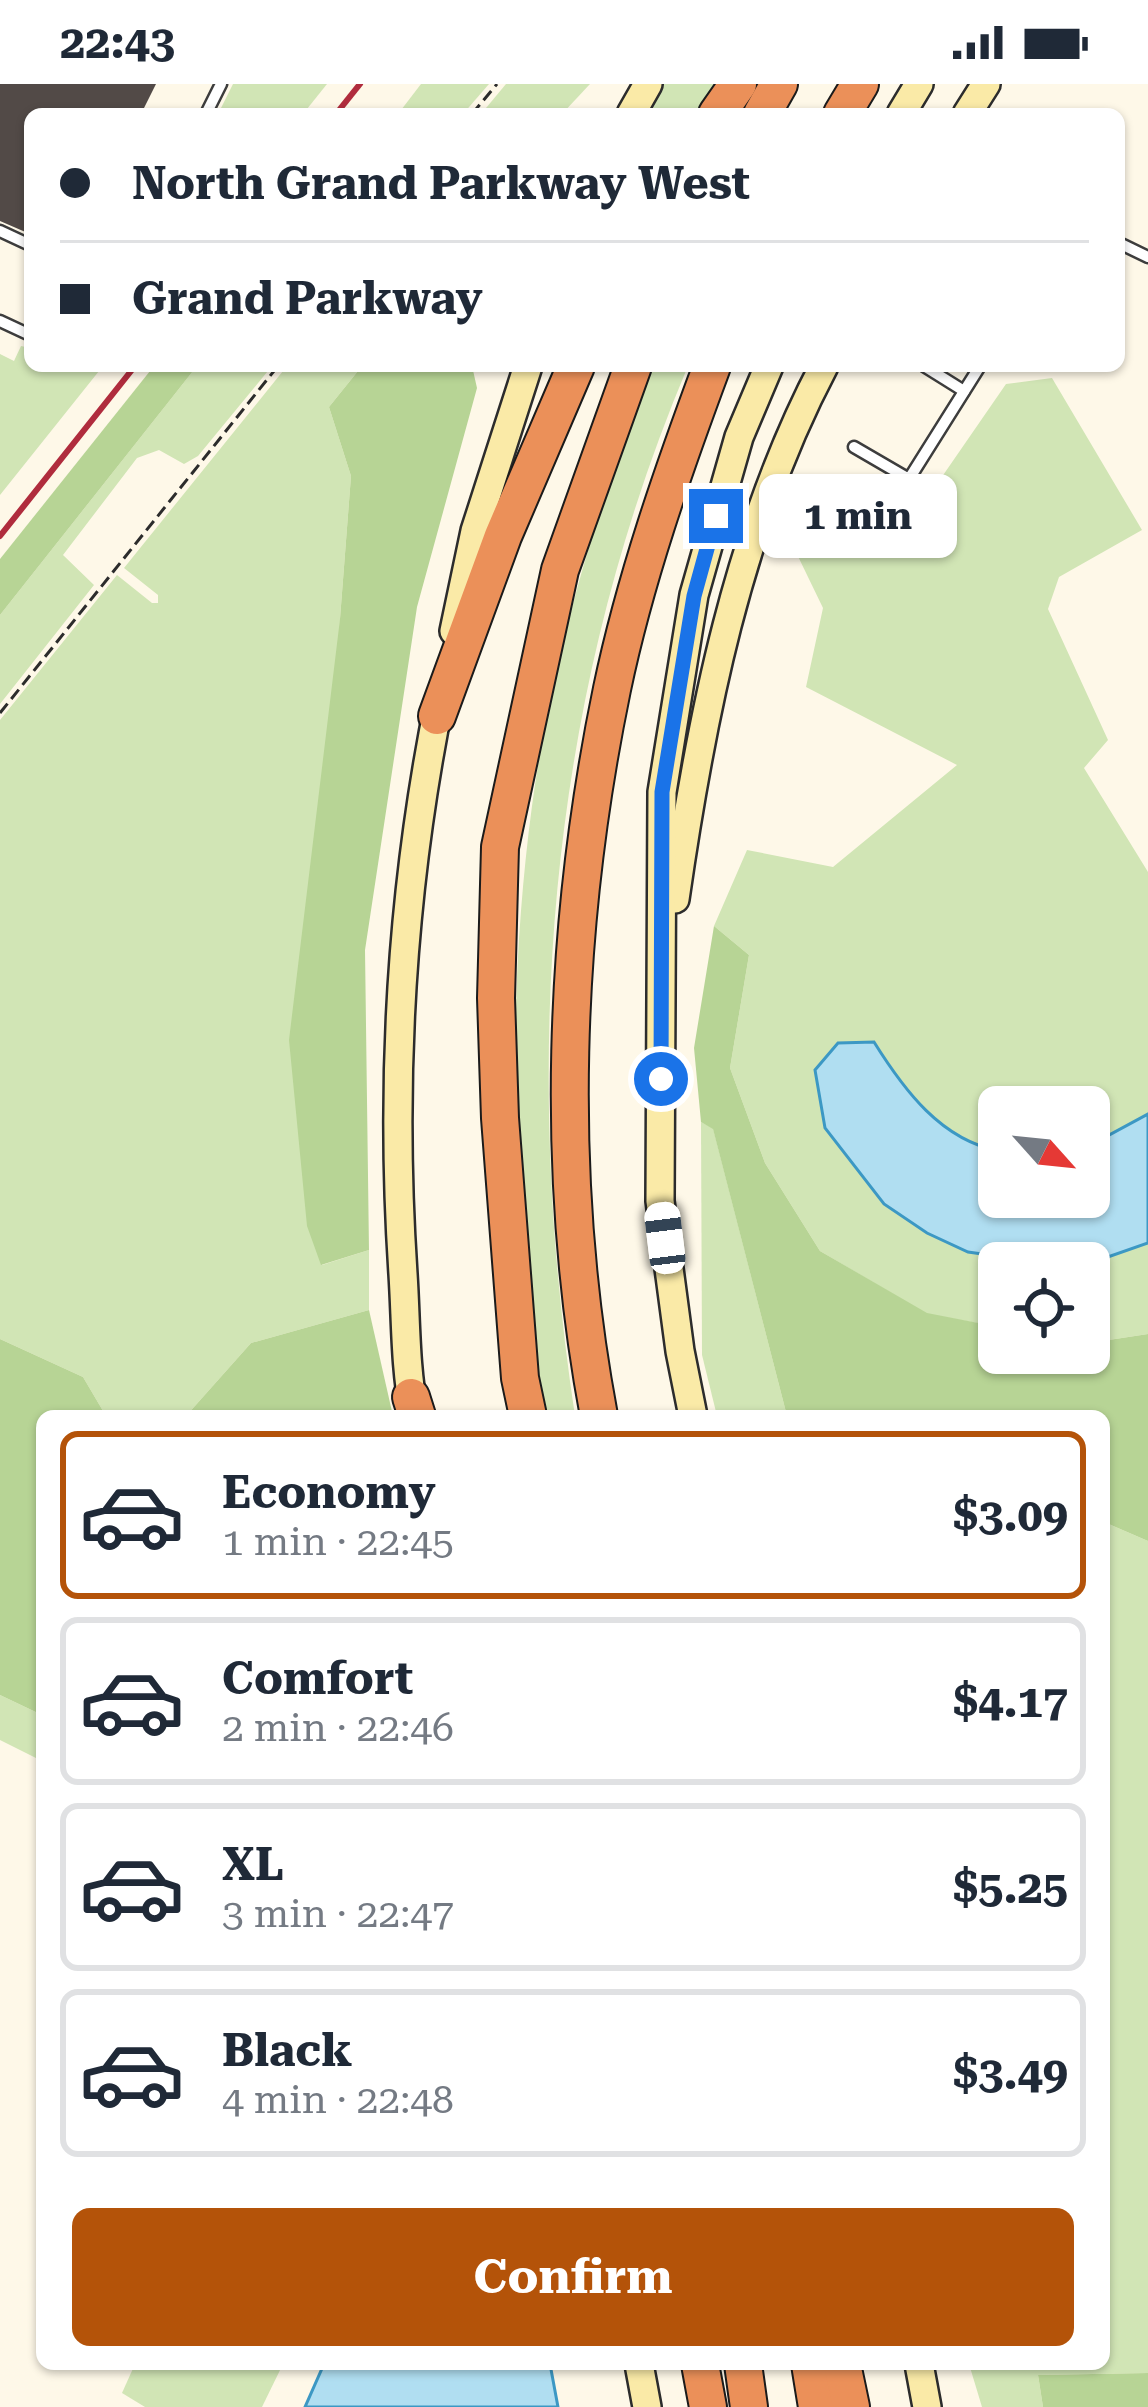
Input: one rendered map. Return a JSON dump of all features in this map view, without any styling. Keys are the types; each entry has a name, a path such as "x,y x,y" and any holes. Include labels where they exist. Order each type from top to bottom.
{"highway":[{"path":"437,716 503,536 573,372"},
{"path":"528,1410 520,1378 500,1118 496,998 500,847 560,569 631,372"},
{"path":"598,1410 574,1216 571,1051 580,884 613,688 637,589 710,372"},
{"path":"500,1118 483,1169 502,1410"},
{"path":"701,2370 708,2407"},
{"path":"744,2370 749,2407"},
{"path":"811,2370 817,2407"},
{"path":"843,2370 851,2407"},
{"path":"867,2370 870,2407"}],"main road":[{"path":"414,1410 397,1185 400,970 417,809 475,531 526,372"},
{"path":"692,1410 660,1201 662,792 694,596 739,437 766,372"},
{"path":"661,998 695,760 749,550 821,372"},
{"path":"640,2370 647,2407"},
{"path":"920,2370 927,2407"}],"lane":[{"path":"934,372 964,391"},
{"path":"854,447 909,479 976,372"}],"path":[{"path":"477,108 497,84"},
{"path":"0,713 273,372"}],"green space":[{"path":"233,84 327,84 308,108 221,108"},
{"path":"421,84 489,84 468,108 403,108"},
{"path":"506,84 590,84 568,108 486,108"},
{"path":"663,84 718,84 702,108 650,108"},
{"path":"21,346 24,372 98,372 0,495 0,354 14,361"},
{"path":"149,372 192,372 0,615 0,559"},
{"path":"192,372 267,372 198,456 184,464 159,450 137,458 63,555 94,585 0,704 0,615"},
{"path":"282,372 357,372 329,407 351,476 340,619 322,1265 369,1250 369,1310 251,1343 191,1410 102,1410 83,1377 0,1339 0,720 117,575 158,603 158,595 124,568"},
{"path":"357,372 473,372 477,388 417,607 365,950 369,1250 321,1265 307,1226 289,1040 340,619 351,476 329,407"},
{"path":"648,372 686,372 640,493 603,621 576,751 558,883 550,1015 550,1148 574,1410 540,1410 518,1188 515,1035 523,882 551,694 612,474"},
{"path":"1052,378 1142,530 1059,577 1048,609 1108,740 1084,768 1148,872 1148,1334 1110,1340 1110,1242 978,1242 978,1323 927,1314 820,1251 765,1163 730,1068 749,955 714,926 747,850 833,867 957,765 806,687 823,608 793,546 928,497 1006,384"},
{"path":"714,926 749,955 730,1068 765,1163 820,1251 927,1313 978,1323 978,1374 1110,1374 1110,1340 1148,1334 1148,1541 1110,1525 1110,1410 785,1410 713,1129 701,1122 694,1048"},
{"path":"701,1122 713,1128 785,1410 716,1410 702,1355"},
{"path":"369,1310 392,1410 191,1410 251,1343"},
{"path":"0,1339 83,1377 102,1410 36,1410 36,1712 0,1695"},
{"path":"1110,1525 1148,1541 1148,2373 1038,2375 1043,2407 982,2407 971,2370 1110,2370"},
{"path":"0,1695 36,1712 36,1758 0,1740"},
{"path":"132,2370 280,2370 262,2407 145,2407 122,2393"},
{"path":"1148,2373 1148,2407 1043,2407 1038,2375"}],"water":[{"path":"874,1042 926,1110 978,1145 978,1218 1110,1218 1110,1135 1148,1114 1148,1243 1110,1256 1110,1242 978,1242 978,1253 927,1233 884,1204 825,1128 815,1070 838,1043"},
{"path":"321,2370 551,2370 558,2407 305,2407"}],"building":[{"path":"0,84 156,84 144,108 24,108 24,231 0,221"}],"railway":[{"path":"341,108 360,84"},
{"path":"0,536 130,372"}],"route":[{"path":"661,1079 662,792 694,596 716,516"}]}
